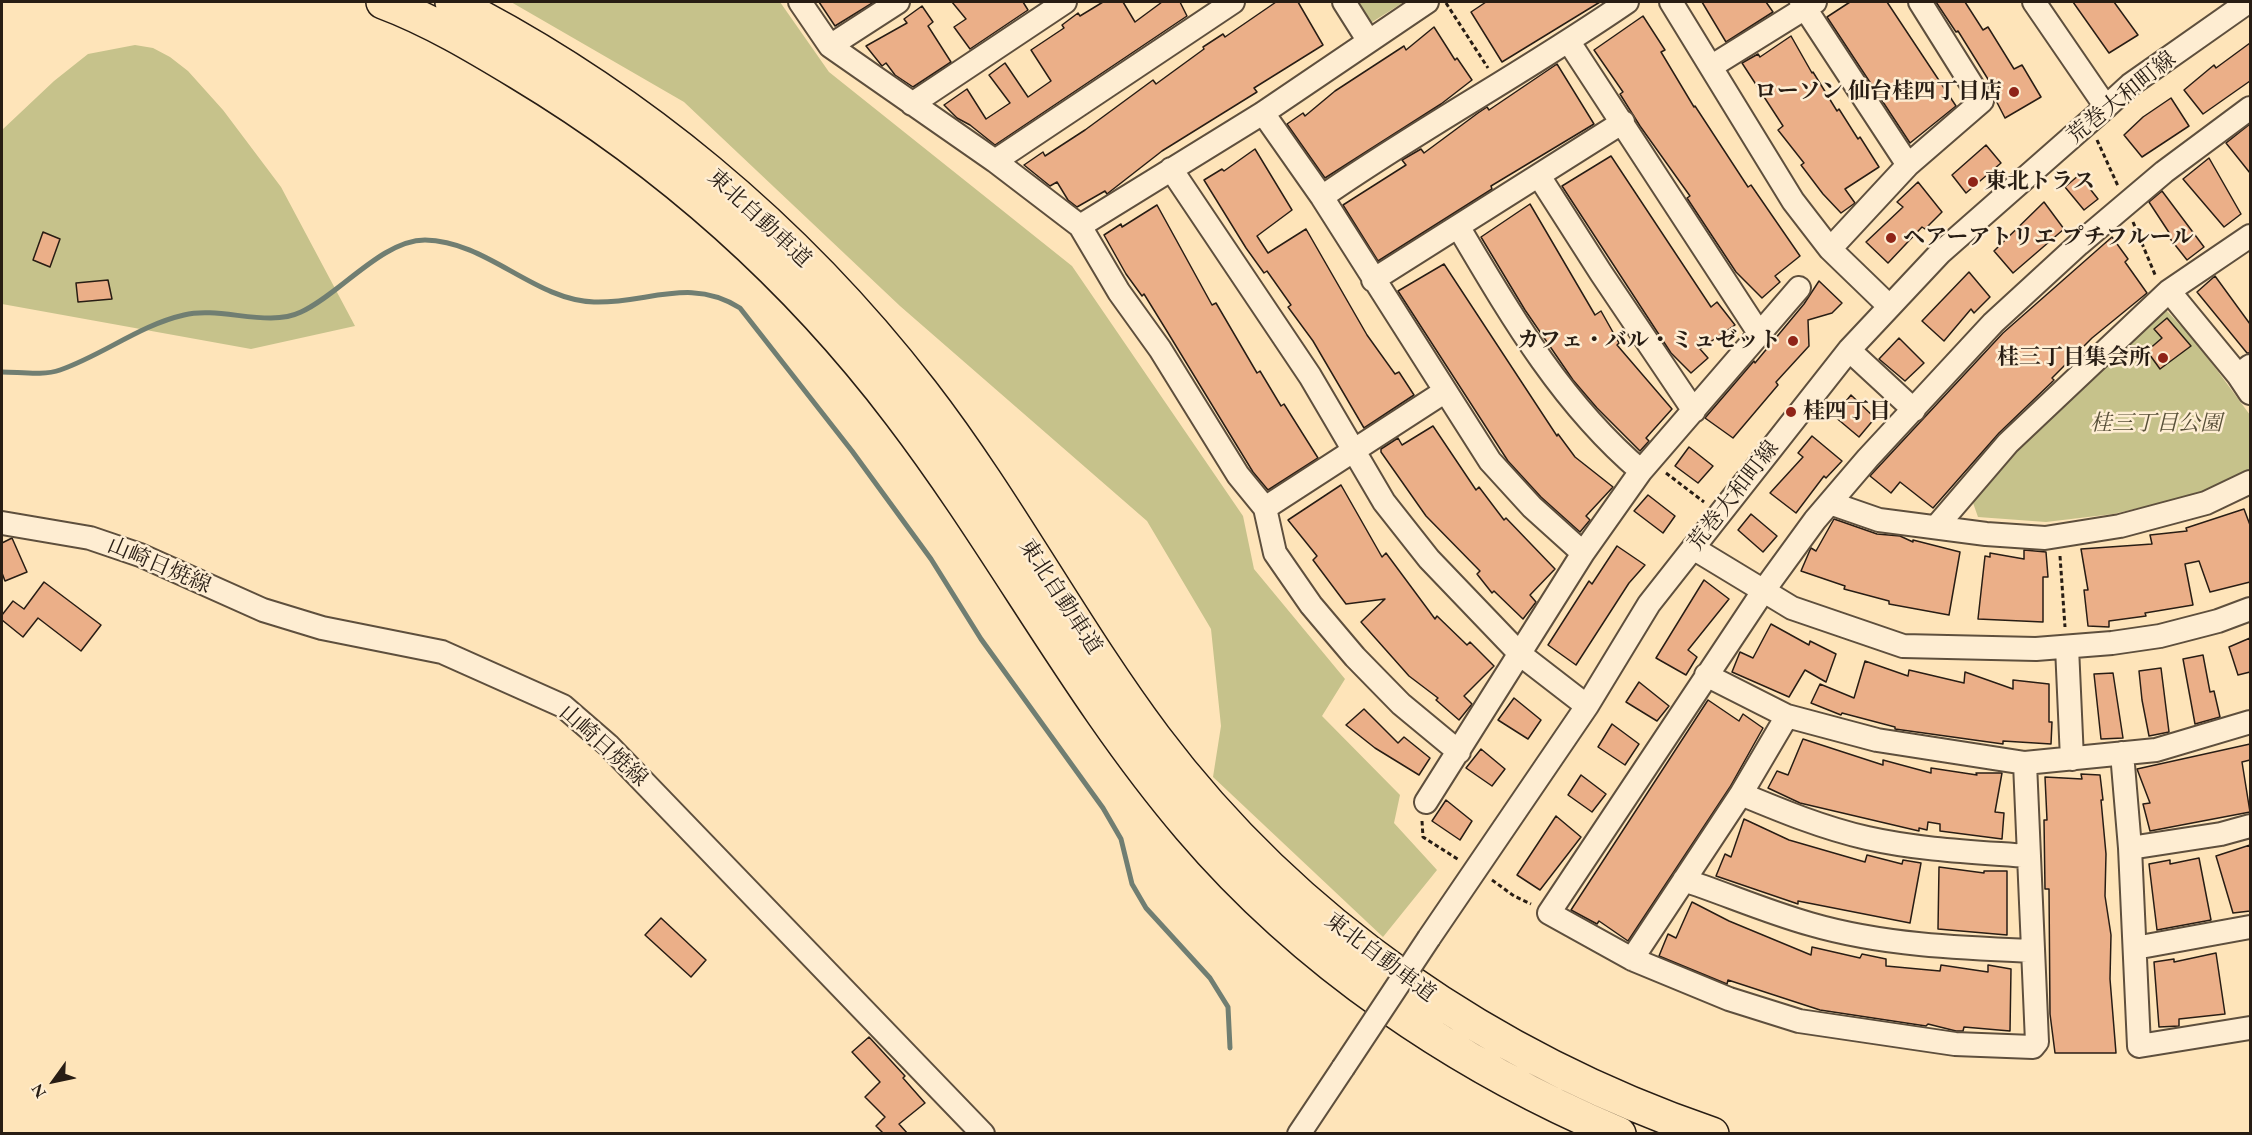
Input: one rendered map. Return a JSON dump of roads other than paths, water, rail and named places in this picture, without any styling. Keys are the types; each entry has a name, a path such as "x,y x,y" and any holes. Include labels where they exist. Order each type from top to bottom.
{"highway":[{"name":"東北自動車道","path":"383,2 481,50 565,101 636,150 704,206 776,271 844,345 901,415 950,484 1079,683 1136,761 1192,831 1253,895 1352,981 1415,1024 1533,1095 1619,1134"},
{"name":"東北自動車道","path":"452,2 496,24 582,76 653,126 722,182 803,258 866,325 923,394 1155,738 1220,817 1294,892 1346,934 1476,1026 1537,1061 1606,1094 1712,1134"}],"street":[{"path":"800,2 830,46 995,161 1080,226 1119,292 1160,349 1238,475 1265,508 1275,553 1311,605 1355,657 1401,704 1459,752"},
{"path":"830,46 898,2"},
{"path":"912,105 1065,2"},
{"path":"1344,2 1368,40"},
{"path":"1080,226 1263,113 1427,2"},
{"path":"1322,197 1375,160 1569,42 1627,2"},
{"path":"1671,2 1793,201 1830,249 1889,306"},
{"path":"1830,249 1908,165 1982,101 1920,2"},
{"path":"2034,2 2106,107"},
{"name":"荒巻大和町線","path":"1299,1134 1587,706 1649,604 1849,350 1940,253 2130,86 2248,2"},
{"path":"1712,66 1807,4 1908,165"},
{"path":"995,161 1220,5"},
{"path":"1569,42 1759,333"},
{"path":"2025,763 2037,1042 2033,1047 1955,1044 1799,1021 1729,999 1632,959 1549,913 1764,590 1830,503 1993,323 2079,244 2164,172 2250,108"},
{"path":"1263,113 1322,197 1490,461 1532,507 1583,553"},
{"path":"1373,280 1459,228 1623,122"},
{"path":"1171,169 1310,376 1384,502 1429,559 1521,655 1587,706"},
{"path":"1539,176 1600,273 1694,411"},
{"path":"1459,228 1520,330 1573,403 1607,442 1646,466"},
{"path":"1936,527 2008,443 2169,291 2250,236"},
{"path":"1426,802 1521,655 1583,553 1646,466 1799,288"},
{"path":"2169,291 2246,378"},
{"path":"1849,350 1914,410"},
{"path":"1265,508 1444,392"},
{"path":"1830,503 1879,520 1986,534 2045,538 2120,526 2206,503 2250,482"},
{"name":"山崎日焼線","path":"2,523 90,538 140,555 263,610 322,628 442,652 563,706 608,745 983,1134"},
{"path":"1693,548 1792,608 1903,646 2025,649 2067,646 2160,636 2218,621 2250,609"},
{"path":"2067,646 2072,759"},
{"path":"1706,675 1787,716 1877,740 2025,763 2156,750 2250,722"},
{"path":"1632,959 1740,794 1787,716"},
{"path":"2122,753 2130,848 2139,1046 2250,1028"},
{"path":"1740,794 1796,817 1868,838 1947,850 2028,856"},
{"path":"2130,848 2221,834 2250,826"},
{"path":"1684,880 1810,925 1882,939 1952,947 2033,951"},
{"path":"2135,948 2250,927"}],"waterway":[{"path":"2,372 54,372 76,364 152,326 184,315 213,313 274,318 301,312 330,294 377,258 409,242 425,240 448,243 469,250 551,292 572,299 613,302 686,293 703,294 722,299 740,308 852,451 931,559 981,639 1103,808 1121,839 1132,884 1146,908 1210,978 1228,1007 1230,1048"}],"place":[{"name":"ローソン 仙台桂四丁目店","path":"2014,92"},
{"name":"東北トラス","path":"1973,182"},
{"name":"ヘアーアトリエ プチフルール","path":"1891,238"},
{"name":"カフェ・バル・ミュゼット","path":"1793,341"},
{"name":"桂三丁目集会所","path":"2163,358"},
{"name":"桂四丁目","path":"1791,412"}],"park label":[{"name":"桂三丁目公園","path":"2156,424"}]}
